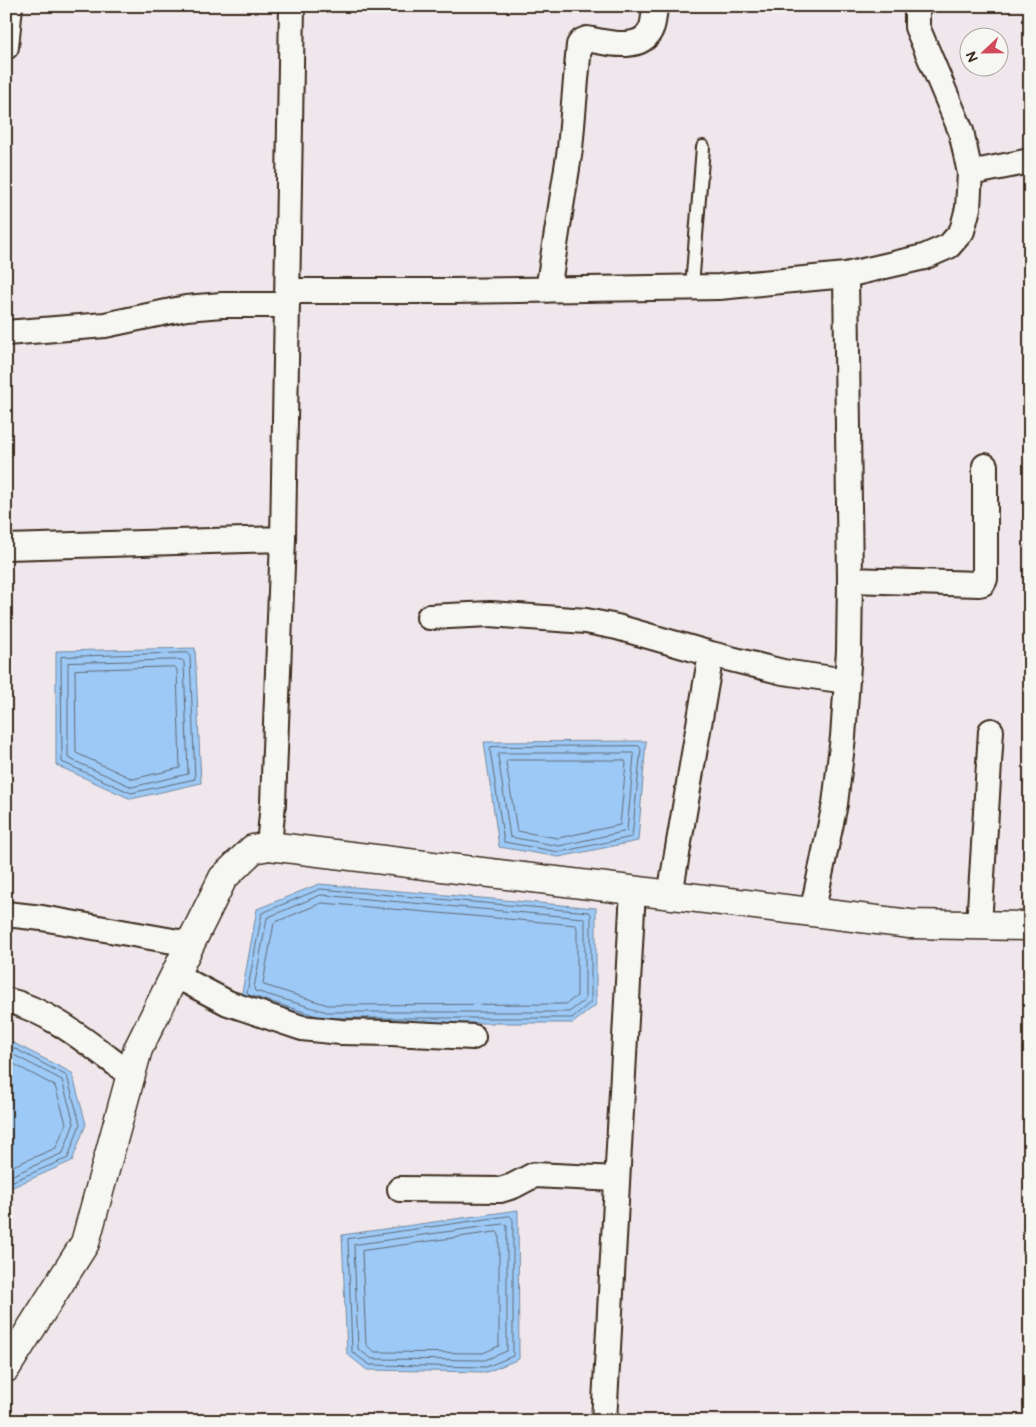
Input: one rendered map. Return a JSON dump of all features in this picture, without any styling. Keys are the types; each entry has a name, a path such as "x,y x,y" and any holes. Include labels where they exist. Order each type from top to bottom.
{"street":[{"path":"6,47 10,6"},
{"path":"270,846 283,539 292,6"},
{"path":"548,290 570,149 578,45 587,39 627,45 637,42 648,36 652,28 655,6"},
{"path":"6,333 105,325 186,308 288,298 452,292 719,287 846,275 924,258 949,246 962,231 968,208 970,173 961,131 917,27 917,6"},
{"path":"970,173 1030,161"},
{"path":"812,913 835,804 843,736 849,651 850,580 846,275"},
{"path":"850,580 983,583 985,579 985,466"},
{"path":"6,547 283,539"},
{"path":"429,617 490,614 586,621 617,627 783,672 847,681"},
{"path":"670,895 711,654"},
{"path":"979,925 991,731"},
{"path":"6,1368 85,1244 138,1048 224,878 254,848 270,846 910,924 1030,926"},
{"path":"604,1421 634,891"},
{"path":"6,914 42,918 190,944"},
{"path":"175,975 228,1003 302,1028 341,1032 473,1037"},
{"path":"6,1000 45,1015 131,1074"},
{"path":"400,1189 505,1189 534,1175 617,1179"}],"lane":[{"path":"692,287 703,147"}],"water":[{"path":"195,648 201,783 131,799 56,765 56,651"},
{"path":"646,741 638,841 559,857 499,847 484,742"},
{"path":"319,884 596,908 596,1005 573,1023 325,1023 241,998 257,909"},
{"path":"6,1039 72,1073 86,1124 72,1161 6,1190"},
{"path":"518,1210 519,1359 487,1372 367,1370 347,1354 342,1235"}]}
